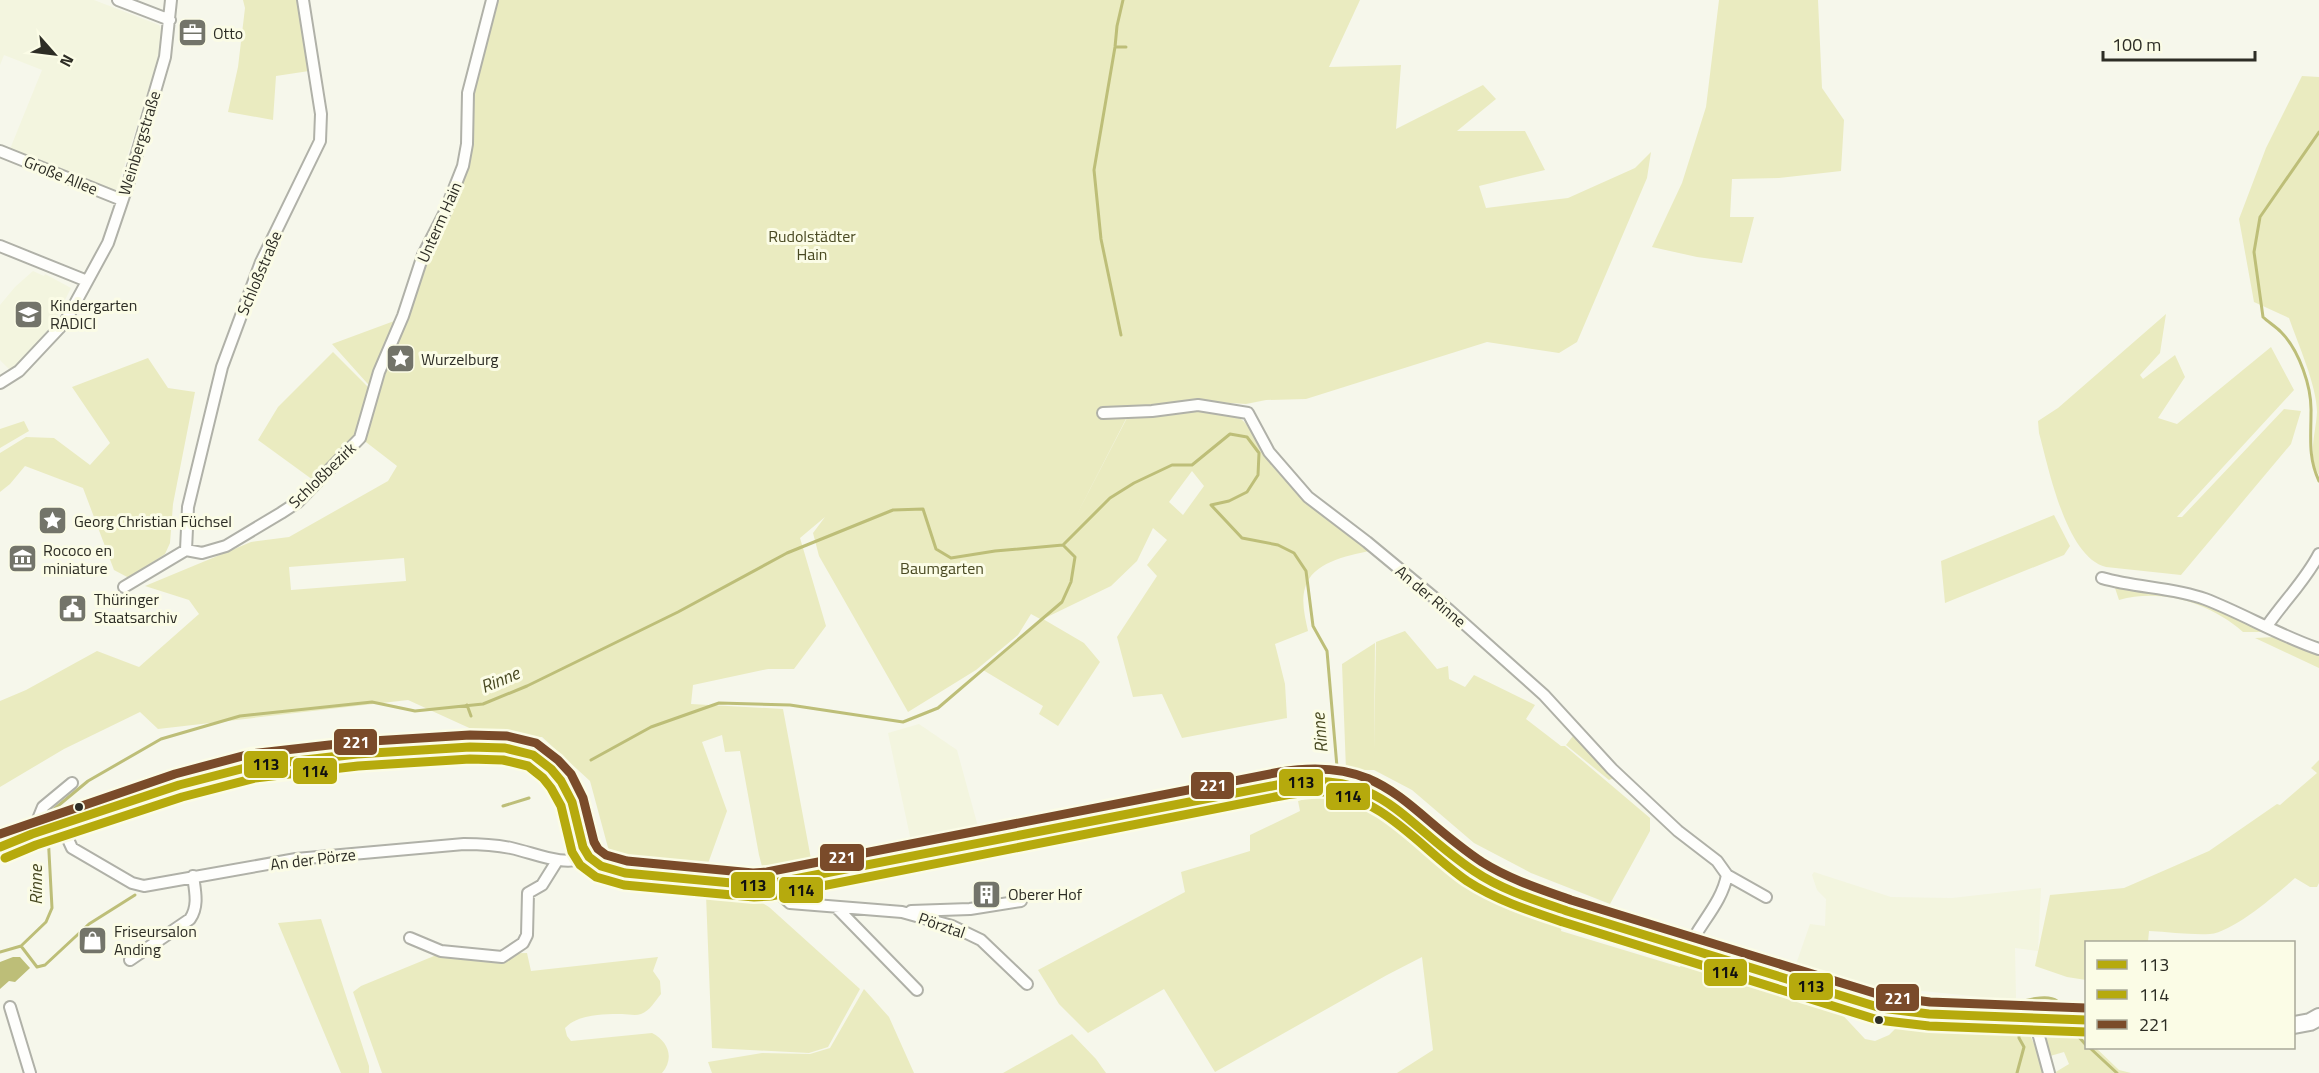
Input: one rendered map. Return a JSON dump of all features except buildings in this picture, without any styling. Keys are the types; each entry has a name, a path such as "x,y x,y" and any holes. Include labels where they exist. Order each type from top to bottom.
{"main road":[{"path":"0,847 179,785 253,765 470,747 504,748 533,755 541,760 561,781 572,802 581,843 589,857 601,866 625,873 733,884 769,884 1292,782 1330,780 1352,785 1383,799 1437,843 1490,880 1528,898 1692,941 1848,999 1896,1011 2080,1019"},
{"path":"2295,1025 2310,1022 2319,1017"}],"street":[{"path":"118,0 170,20"},
{"name":"Weinbergstraße","path":"2,383 19,371 65,322 108,243 165,57 171,0"},
{"name":"Schloßstraße","path":"186,550 188,507 222,367 261,262 320,141 321,114 303,0"},
{"name":"Unterm Hain","path":"360,438 379,372 403,316 423,255 444,214 464,166 468,93 492,0"},
{"name":"Große Allee","path":"0,151 122,200"},
{"path":"0,246 87,281"},
{"name":"An der Rinne","path":"1103,413 1152,411 1198,405 1248,413 1269,452 1308,497 1449,610 1544,695 1612,769 1678,831 1717,861 1726,875 1766,897"},
{"name":"Schloßbezirk","path":"124,587 186,550 202,553 226,546 281,513 298,501 360,438"},
{"path":"2267,626 2286,599 2307,577 2319,554"},
{"path":"2102,578 2126,585 2174,590 2204,599 2319,649"},
{"path":"48,829 43,807 72,783"},
{"name":"An der Pörze","path":"48,829 72,848 132,883 144,886 296,860 464,844 511,848 557,861 573,862 589,857"},
{"path":"410,938 441,951 502,957 523,943 527,935 528,893 542,885 557,861"},
{"path":"1692,941 1725,886 1726,875"},
{"path":"130,960 190,919 196,904 193,876"},
{"name":"Pörztal","path":"769,884 790,903 838,909 902,912 952,926 981,940 1028,984"},
{"path":"902,912 970,909 1021,901"},
{"path":"838,909 917,990"},
{"path":"10,1008 30,1073"},
{"path":"2042,1018 2049,1073"}],"shaded area":[{"path":"0,0 94,0 159,25 162,30 158,59 117,189 114,190 10,149 42,70 4,55 0,65"},
{"name":"Kindergarten RADICI","path":"33,271 44,276 45,274 71,288 54,322 23,360 10,370 0,360 0,305"},
{"path":"919,724 957,750 980,834 912,846 888,733"},
{"path":"1814,872 1891,897 1952,898 2041,888 2038,951 2015,948 2016,998 2010,1000 1845,983 1795,967 1810,924 1825,926 1826,899 1817,890 1812,875"},
{"path":"20,957 30,968 15,982 9,981 0,989 0,962"}],"green space":[{"path":"243,0 298,0 309,71 276,76 273,120 228,112 238,67 245,8"},
{"name":"Rudolstädter Hain","path":"495,0 1360,0 1329,67 1401,65 1396,129 1483,85 1496,99 1457,131 1525,131 1545,170 1479,186 1486,208 1568,198 1635,168 1651,152 1647,178 1577,342 1559,353 1487,342 1306,399 1266,400 1246,404 1199,401 1153,407 1112,407 1109,417 1127,417 1074,520 1128,416 1181,411 1220,412 1233,415 1244,422 1264,455 1287,482 1369,551 1331,562 1315,572 1309,579 1303,598 1308,631 1275,644 1285,684 1287,718 1182,738 1162,694 1133,697 1117,637 1157,576 1147,565 1167,540 1153,528 1137,561 1111,586 1043,619 1084,643 1100,662 1058,726 1039,714 1043,706 983,670 1042,620 1031,614 1018,635 976,670 908,712 819,556 813,533 825,517 800,538 826,626 794,669 768,669 693,685 691,704 783,709 811,859 764,874 740,751 725,752 722,735 702,742 727,811 706,869 636,865 610,855 590,781 542,737 489,737 408,700 158,729 140,712 64,749 0,787 0,701 26,690 97,651 139,667 199,614 189,600 145,586 251,542 289,537 388,481 397,466 362,439 375,392 332,344 405,317 424,256 467,166 473,81","holes":["1192,471 1204,486 1183,515 1169,502","404,558 406,581 291,590 289,567"]},
{"path":"1719,0 1818,0 1822,88 1844,120 1841,171 1779,178 1732,179 1730,217 1754,217 1742,263 1697,257 1652,247 1682,183 1706,107"},
{"path":"2302,76 2319,77 2319,475 2313,460 2317,412 2311,378 2289,318 2254,302 2239,219 2266,148"},
{"path":"2166,314 2160,353 2140,375 2143,379 2175,355 2185,377 2158,418 2177,424 2271,347 2294,390 2177,517 2182,517 2284,409 2301,411 2291,444 2181,575 2106,567 2092,560 2080,547 2061,510 2048,468 2038,421 2058,408"},
{"path":"333,352 370,389 359,434 313,480 258,440 278,407"},
{"path":"148,358 168,388 195,392 173,504 170,543 165,554 129,578 114,570 83,488 25,466 0,492 0,453 26,437 54,438 90,465 110,443 72,387"},
{"path":"24,421 29,431 0,448 0,429"},
{"path":"2054,515 2070,546 2064,555 1945,603 1941,561"},
{"path":"2114,585 2135,591 2182,594 2237,616 2264,632 2243,632 2216,613 2201,606 2168,597 2135,597 2119,600"},
{"path":"1405,631 1437,669 1448,666 1449,679 1465,687 1474,675 1535,705 1526,719 1561,746 1565,746 1650,818 1650,831 1610,904 1531,873 1474,843 1412,790 1374,770 1346,770 1342,664 1375,643 1374,750 1376,642"},
{"path":"2275,637 2319,654 2319,668 2255,638"},
{"path":"1576,732 1614,778 1609,780 1566,745"},
{"path":"2319,760 2319,883 2317,887 2310,887 2295,878 2242,920 2220,932 2187,934 2149,931 2148,941 2085,941 2085,980 2067,977 2035,966 2050,895 2124,888 2209,851 2277,804 2280,805 2317,773 2311,768"},
{"path":"1338,789 1387,818 1431,856 1481,886 1525,908 1563,921 1561,931 1680,967 1684,957 1836,1008 1865,1039 1875,1041 1889,1035 1900,1024 2026,1026 2047,1073 1397,1073 1433,1050 1422,957 1215,1072 1164,989 1088,1033 1059,1004 1038,970 1185,892 1181,872 1250,851 1250,835 1300,811 1298,801"},
{"path":"706,895 759,901 769,907 860,989 828,1047 809,1053 712,1048"},
{"path":"321,919 369,1066 369,1073 341,1073 278,923"},
{"path":"527,953 531,971 658,957 653,971 660,981 661,994 647,1011 636,1015 615,1014 584,1017 570,1023 565,1028 571,1041 652,1033 658,1036 668,1050 668,1062 662,1073 382,1073 353,992 361,986 434,956"},
{"path":"864,989 889,1017 914,1073 712,1073 708,1062 762,1053 810,1054 830,1048"},
{"path":"2079,1028 2085,1036 2085,1049 2097,1049 2119,1070 2131,1073 2054,1073 2069,1064 2064,1052 2050,1056 2046,1037 2064,1035 2067,1029"},
{"path":"1072,1034 1106,1073 1003,1073"}],"waterway":[{"path":"1121,335 1101,239 1094,170 1123,0"},
{"path":"1115,47 1126,47"},
{"path":"2319,132 2260,217 2254,252 2263,317 2287,340 2299,359 2307,381 2311,403 2312,456 2319,481"},
{"name":"Rinne","path":"47,822 53,810 88,781 161,739 240,716 372,702 415,711 483,704 527,686 678,612 787,553 893,510 923,509 936,549 951,558 995,551 1063,545 1110,498 1134,483 1172,465 1192,465 1230,434 1247,437 1259,453 1258,475 1247,492 1229,501 1211,505 1242,538 1278,545 1294,553 1306,571 1313,626 1327,651 1337,767 1374,780 1408,804 1491,872 1692,935"},
{"name":"Rinne","path":"591,760 651,727 719,703 790,705 903,722 938,708 1062,602 1071,582 1075,557 1063,545"},
{"path":"467,705 471,716"},
{"name":"Rinne","path":"503,806 529,798"},
{"name":"Rinne","path":"0,952 21,946 46,922 52,908 48,834"},
{"name":"Rinne","path":"21,946 37,967 45,965 89,924 135,895"},
{"name":"Rinne","path":"1698,937 1836,986"},
{"name":"Rinne","path":"1851,990 1903,1002 2013,1005 2048,998 2057,1001 2066,1014"},
{"path":"2017,1073 2024,1047 2019,1038 2019,1025"},
{"name":"Rinne","path":"2071,1025 2085,1044"},
{"name":"Rinne","path":"2091,1049 2117,1073"}],"transit line":[{"name":"221","path":"0,834 175,774 250,754 356,742 470,735 507,736 536,743 558,760 571,774 583,798 594,842 598,849 606,855 627,861 753,873 1280,772 1316,769 1345,772 1370,780 1392,792 1456,843 1492,868 1536,888 1571,900 1884,996 1930,1002 2085,1008"},
{"name":"113","path":"0,847 32,834 179,785 253,766 357,754 470,747 505,748 533,755 551,769 561,781 572,802 583,847 589,857 601,866 625,873 753,885 769,884 1282,784 1316,781 1344,784 1368,792 1408,818 1449,853 1485,878 1519,894 1567,911 1881,1008 1929,1014 2085,1020"},
{"name":"114","path":"5,858 36,845 182,797 255,778 358,766 470,759 503,760 528,766 551,788 561,806 572,852 580,865 596,877 624,885 754,897 771,896 1275,797 1325,792 1365,803 1384,814 1478,888 1514,905 1563,922 1878,1020 1929,1026 2085,1032"}],"place":[{"name":"Otto","path":"192,33"},
{"name":"Kindergarten RADICI","path":"29,314"},
{"name":"Wurzelburg","path":"400,359"},
{"name":"Georg Christian Füchsel","path":"53,521"},
{"name":"Rococo en miniature","path":"22,559"},
{"name":"Thüringer Staatsarchiv","path":"73,608"},
{"name":"Oberer Hof","path":"987,894"},
{"name":"Friseursalon Anding","path":"93,940"}],"park label":[{"name":"Baumgarten","path":"942,568"}]}
